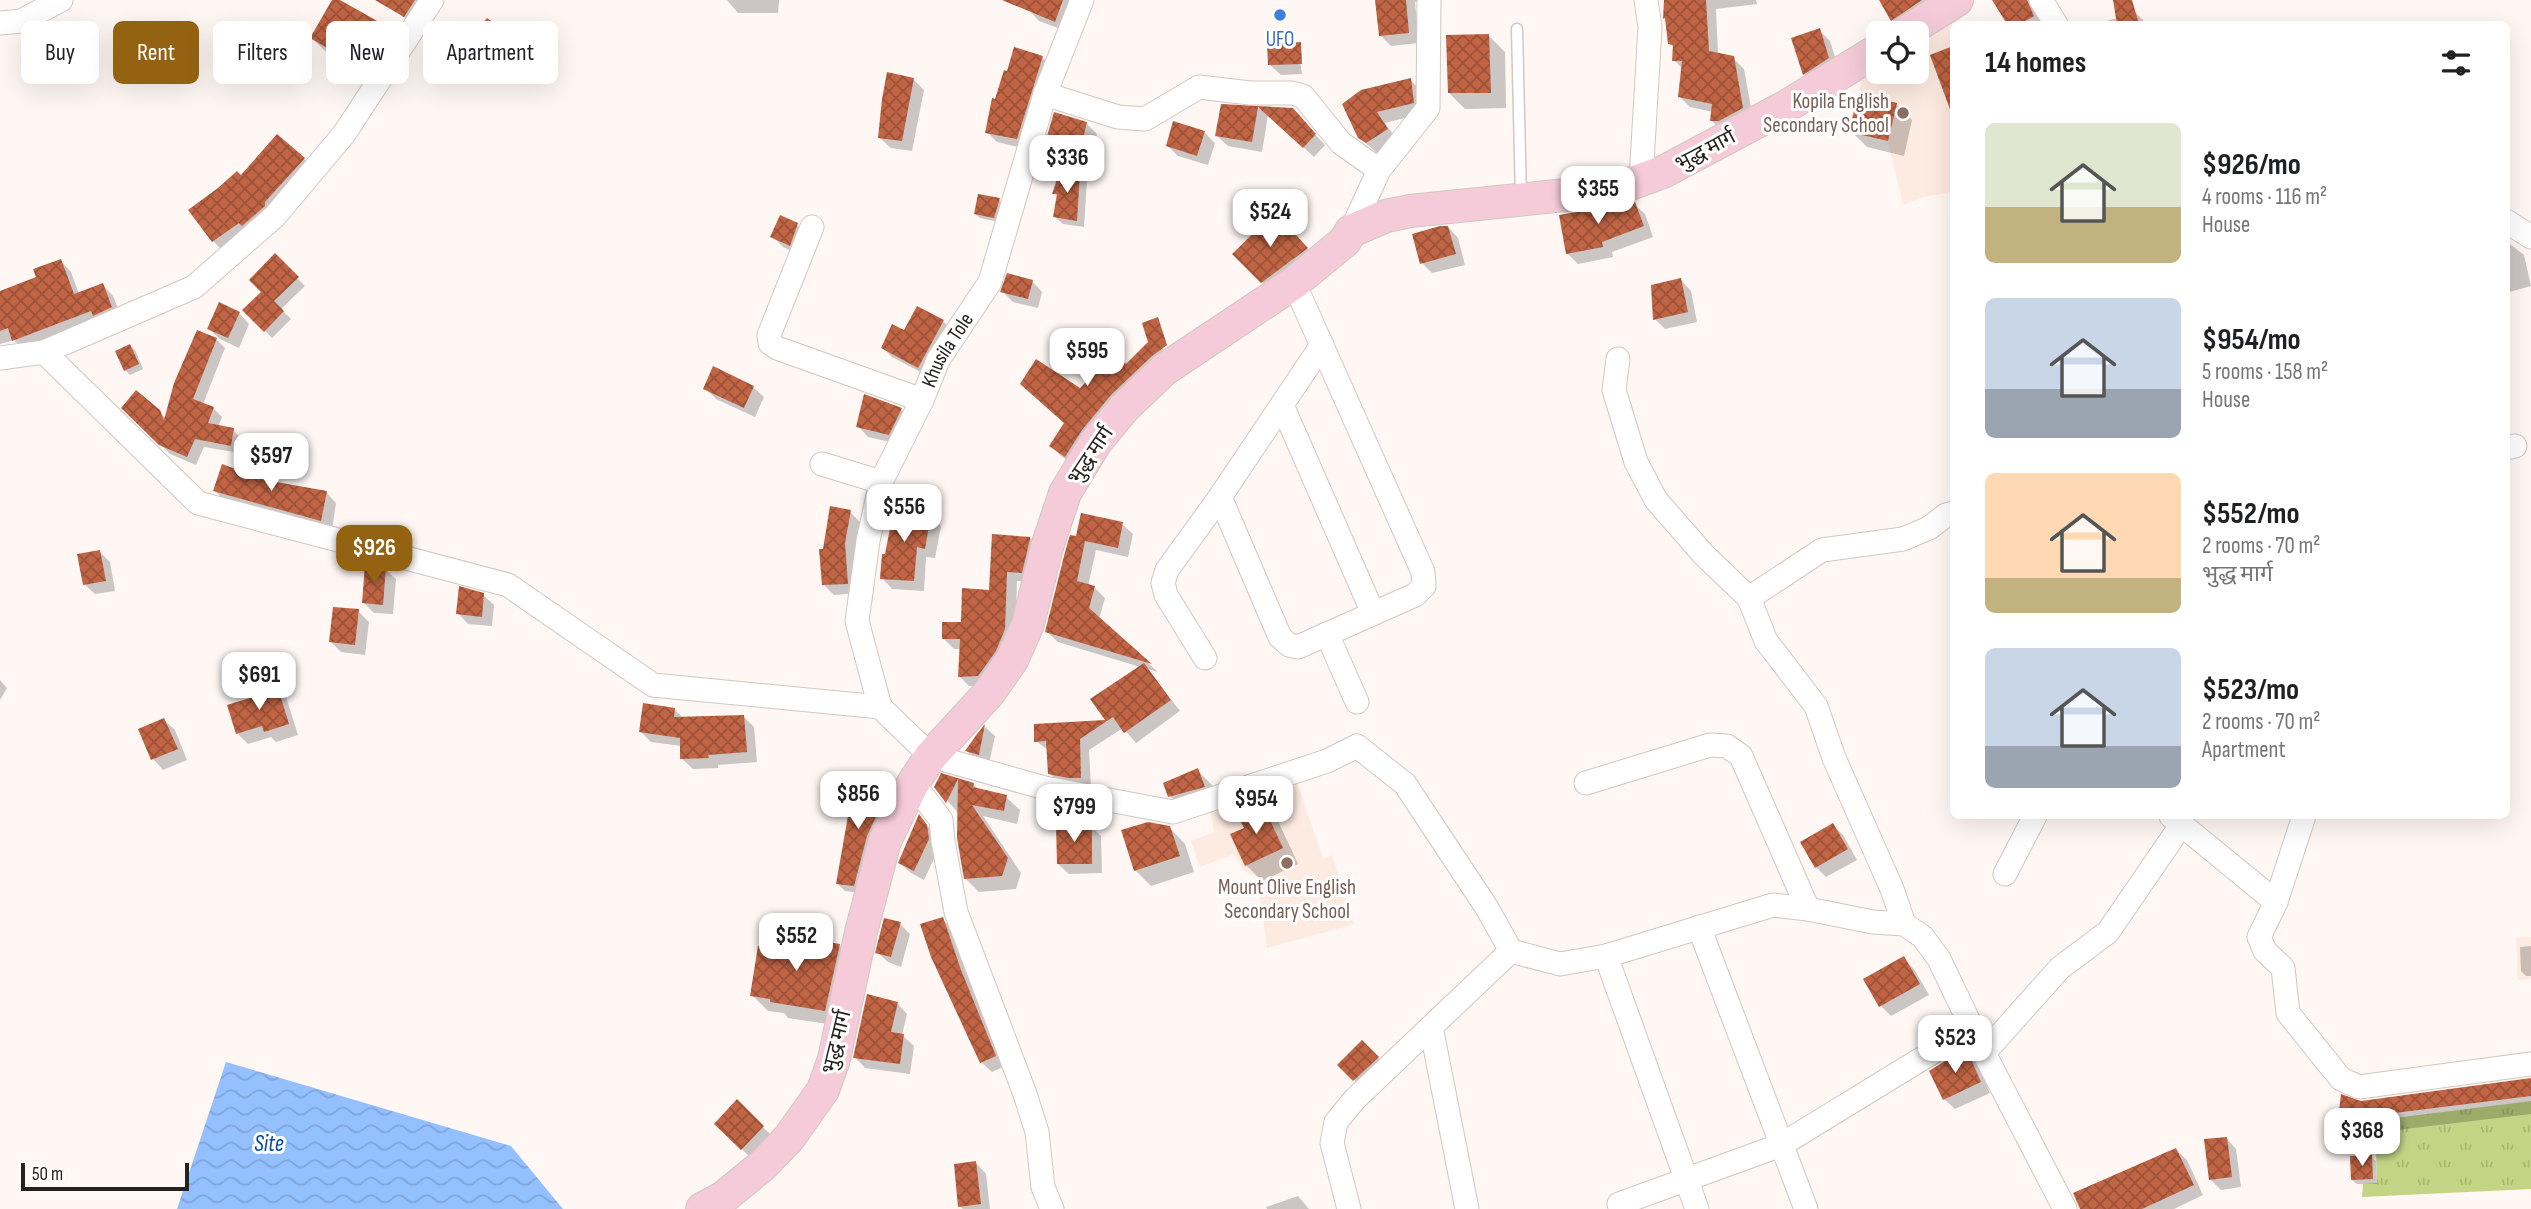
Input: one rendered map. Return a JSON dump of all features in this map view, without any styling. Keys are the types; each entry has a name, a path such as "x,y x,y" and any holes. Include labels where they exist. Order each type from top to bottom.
{"street":[{"path":"0,23 21,21 61,0"},
{"path":"0,358 44,352 194,287 275,216 344,134 432,0"},
{"name":"Khusila Tole","path":"880,707 857,621 868,541 881,482 922,400 938,360 990,282 1045,94 1082,0"},
{"path":"1352,231 1380,170 1428,108 1429,0"},
{"path":"1641,180 1650,27 1646,0"},
{"path":"1923,21 1957,0"},
{"path":"2041,0 2054,21"},
{"name":"भुद्ध मार्ग","path":"702,1209 724,1197 763,1166 789,1138 823,1090 834,1059 861,932 885,841 913,783 931,756 989,693 1012,660 1028,624 1047,547 1065,494 1096,442 1125,407 1165,369 1294,283 1345,241 1352,231 1386,216 1410,211 1585,194 1627,185 1663,172 1787,106 1866,57"},
{"path":"1045,94 1118,117 1145,118 1199,87 1250,93 1292,93 1303,96 1341,143 1380,170"},
{"path":"2510,224 2531,237"},
{"path":"812,227 769,335 770,343 777,348 922,400"},
{"path":"1220,497 1280,637 1289,645 1298,647 1415,595 1423,586 1423,572 1294,283"},
{"path":"1205,659 1166,595 1163,583 1167,570 1220,497 1322,345"},
{"path":"44,352 198,503 508,585 653,685 880,707 931,756 1045,788 1173,812 1327,761 1357,746 1405,784 1487,908 1511,951 1560,964 1606,956 1773,905 1873,922 1904,924 1923,937 1938,959 2065,1209"},
{"path":"1618,359 1614,390 1636,462 1656,500 1704,555 1749,598 1766,640 1816,706 1834,758 1892,889 1904,924"},
{"path":"1282,405 1373,613"},
{"path":"822,464 881,482"},
{"path":"1749,598 1822,550 1903,539 1929,528 1950,513"},
{"path":"1327,634 1357,702"},
{"path":"1586,783 1710,745 1727,746 1741,756 1808,909"},
{"path":"913,783 941,820 956,912 1025,1094 1037,1132 1043,1187 1052,1209"},
{"path":"2005,874 2033,819"},
{"path":"2303,819 2276,902 2259,937 2264,951 2283,968 2288,1013 2341,1079 2359,1087 2531,1064"},
{"path":"1984,1053 2060,968 2109,932 2177,820 2276,902"},
{"path":"1699,927 1806,1209"},
{"path":"1349,1209 1332,1143 1336,1122 1355,1099 1511,951"},
{"path":"1606,956 1697,1209"},
{"path":"1431,1027 1467,1209"},
{"path":"1619,1204 1781,1145 1972,1028"}],"lane":[{"path":"1517,29 1521,200"}],"shaded area":[{"name":"Kopila English Secondary School","path":"1957,13 1961,21 1950,21 1950,192 1923,197 1903,205 1888,141 1849,132 1865,71 1866,84 1929,84 1929,31"},
{"name":"Mount Olive English Secondary School","path":"1297,782 1323,859 1332,855 1354,924 1267,948 1257,877 1244,871 1234,854 1200,867 1191,841 1214,832 1210,811"},
{"path":"2516,937 2531,937 2531,979 2518,980"}],"green space":[{"path":"2531,1101 2531,1189 2362,1197 2363,1184 2377,1183 2376,1152 2349,1150 2347,1124"}],"water":[{"name":"Site","path":"226,1062 511,1146 563,1209 177,1209"}],"building":[{"path":"332,0 340,0 377,21 326,21 326,47 312,39 312,35"},
{"path":"375,0 415,0 404,17"},
{"path":"1002,0 1063,0 1055,22"},
{"path":"1375,0 1406,0 1409,33 1379,36"},
{"path":"1664,0 1706,0 1709,51 1734,56 1743,108 1719,121 1710,121 1712,104 1678,97 1682,61 1672,61 1673,45 1668,44 1665,18 1663,19"},
{"path":"1879,0 1922,0 1891,21"},
{"path":"1992,0 2027,0 2034,16 2025,21 2005,21"},
{"path":"2113,0 2132,0 2138,21 2116,21"},
{"path":"1820,28 1829,58 1803,75 1791,38"},
{"path":"1489,34 1491,93 1448,93 1446,35"},
{"path":"1301,42 1302,64 1268,65 1267,44"},
{"path":"1014,47 1043,56 1017,139 985,133 992,98 995,99"},
{"path":"1950,47 1950,109 1930,55"},
{"path":"887,72 914,78 902,141 878,138"},
{"path":"1411,78 1414,103 1377,112 1388,129 1366,143 1358,138 1342,104 1361,90"},
{"path":"1858,94 1897,103 1888,141 1849,132"},
{"path":"1221,104 1293,108 1316,134 1303,148 1258,107 1252,142 1215,136"},
{"path":"1054,112 1087,122 1076,167 1041,157"},
{"path":"1173,121 1205,131 1197,156 1166,146"},
{"path":"277,134 305,158 265,202 265,206 242,226 239,223 212,242 188,210 237,171 241,175"},
{"path":"1060,171 1080,171 1077,221 1053,217 1057,194 1052,194"},
{"path":"978,194 1000,198 994,218 974,214"},
{"path":"1635,202 1644,226 1602,242 1603,247 1566,254 1559,215"},
{"path":"1275,212 1308,248 1261,283 1232,254"},
{"path":"780,215 798,223 790,246 770,237"},
{"path":"1448,226 1456,254 1420,264 1412,234"},
{"path":"275,253 299,277 274,301 284,311 264,332 242,310 261,292 249,280"},
{"path":"61,259 74,294 103,283 112,307 93,316 91,311 12,341 8,328 0,331 0,291 36,277 33,269"},
{"path":"1007,273 1033,280 1028,299 1000,292"},
{"path":"1681,278 1688,312 1653,320 1651,285"},
{"path":"219,302 240,312 228,338 207,329"},
{"path":"917,306 944,320 918,368 881,348 892,324 904,330"},
{"path":"1158,317 1167,345 1111,395 1082,430 1065,457 1049,446 1064,423 1020,384 1036,359 1080,388 1115,353 1126,364 1148,342 1142,323"},
{"path":"197,330 217,338 193,399 214,407 208,423 234,428 231,446 195,439 187,457 159,445 121,408 136,390 160,410 164,420 174,383"},
{"path":"130,344 139,364 124,371 115,351"},
{"path":"713,366 754,386 744,408 703,389"},
{"path":"864,394 902,408 889,435 856,427"},
{"path":"222,464 265,480 327,491 321,521 213,491"},
{"path":"830,506 851,510 845,543 848,584 822,585 819,549 823,549"},
{"path":"894,508 931,514 925,549 917,547 914,581 880,579 882,554 885,554"},
{"path":"1081,513 1123,522 1118,548 1085,541 1077,581 1095,586 1089,608 1152,664 1045,632 1070,535 1076,536"},
{"path":"992,534 1030,539 1022,573 1007,572 1005,629 996,651 978,676 958,677 960,639 942,639 942,622 961,622 962,588 989,590"},
{"path":"100,550 106,581 83,585 77,554"},
{"path":"365,565 386,567 383,605 362,603"},
{"path":"459,586 484,593 482,617 456,614"},
{"path":"333,607 359,609 355,645 329,642"},
{"path":"1144,663 1171,700 1124,733 1113,717 1080,739 1081,778 1048,774 1046,741 1034,742 1034,724 1105,720 1090,699"},
{"path":"277,685 289,724 264,732 262,726 236,734 227,705 253,697 252,693"},
{"path":"643,703 675,708 674,717 744,715 747,752 680,759 680,738 639,732"},
{"path":"164,718 178,749 151,760 138,729"},
{"path":"985,724 979,755 965,751 977,734"},
{"path":"1198,768 1205,787 1168,797 1163,783"},
{"path":"941,773 974,783 973,787 1007,795 1004,811 972,805 1008,858 1002,876 964,879 957,838 958,779 946,803 934,787"},
{"path":"851,786 887,793 867,836 854,886 836,884"},
{"path":"1262,803 1283,848 1245,866 1230,834 1244,828 1237,814"},
{"path":"919,814 927,825 929,839 914,871 898,863"},
{"path":"1148,822 1170,826 1180,856 1134,871 1121,830"},
{"path":"1833,823 1848,849 1815,868 1800,842"},
{"path":"1092,824 1092,864 1057,864 1056,825"},
{"path":"943,917 996,1056 980,1063 931,957 920,924"},
{"path":"884,918 901,922 891,957 875,953"},
{"path":"790,936 840,944 825,1011 750,996 758,946 788,951"},
{"path":"1904,956 1920,984 1879,1007 1863,979"},
{"path":"867,994 898,1002 891,1032 904,1034 900,1064 853,1058"},
{"path":"1362,1040 1379,1057 1353,1081 1337,1065"},
{"path":"1966,1048 1981,1082 1943,1100 1929,1071"},
{"path":"2531,1078 2531,1096 2338,1120 2341,1094 2361,1101"},
{"path":"737,1099 764,1126 741,1150 714,1124"},
{"path":"2227,1137 2232,1177 2209,1180 2204,1139"},
{"path":"2176,1148 2194,1185 2142,1209 2080,1209 2073,1193"},
{"path":"2372,1155 2373,1179 2351,1180 2350,1156"},
{"path":"976,1161 981,1204 958,1207 954,1164"}],"place":[{"name":"UFO","path":"1280,15"},
{"name":"Kopila English Secondary School","path":"1903,113"},
{"name":"Mount Olive English Secondary School","path":"1287,863"}]}
